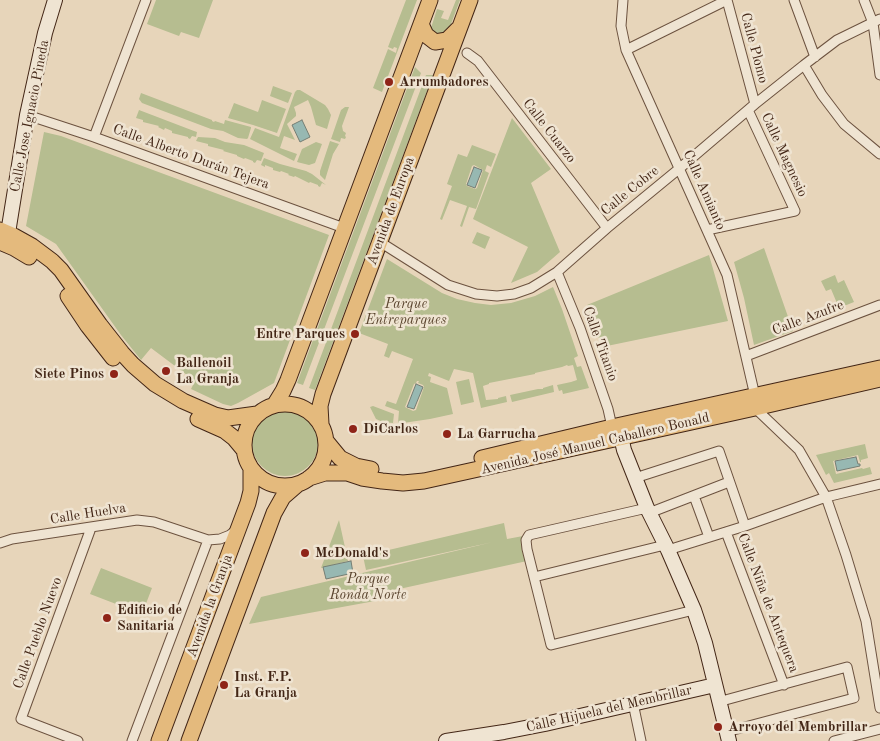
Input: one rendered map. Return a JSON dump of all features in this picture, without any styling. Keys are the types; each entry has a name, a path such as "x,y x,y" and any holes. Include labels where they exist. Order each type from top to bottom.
{"main road":[{"path":"275,404 288,380 430,0"},
{"name":"Avenida de Europa","path":"326,441 321,424 320,406 323,394 470,0"},
{"path":"421,24 426,35 436,42 447,40 458,32"},
{"path":"3,235 32,246 52,261 61,270 117,346 155,384 183,401 215,416 228,418 257,414"},
{"path":"3,235 55,278 116,362 138,383 158,398 184,413 225,431 244,450"},
{"name":"Avenida José Manuel Caballero Bonald","path":"755,402 880,368"},
{"name":"Avenida José Manuel Caballero Bonald","path":"326,441 340,458 356,466 383,472 421,472 755,402 880,379"},
{"path":"321,424 310,411 302,407 286,403 275,404 257,414 250,422 244,440 246,460 259,477 268,482 288,486 304,481 316,471 326,452 326,441"},
{"name":"Avenida José Manuel Caballero Bonald","path":"304,481 325,473 348,473 362,478 382,481 403,483 424,481 616,432"},
{"name":"Avenida la Granja","path":"159,741 248,503 251,491 252,469"},
{"name":"Avenida la Granja","path":"189,741 274,512 283,497 304,481"}],"street":[{"name":"Calle Jose Ignacio Pineda","path":"3,235 27,115 55,0"},
{"path":"94,137 146,0"},
{"name":"Calle Amianto","path":"623,0 621,26 626,50 727,275 755,402"},
{"path":"626,50 727,0"},
{"name":"Calle Plomo","path":"727,0 751,107"},
{"path":"794,0 815,57"},
{"path":"864,0 877,21 880,75"},
{"name":"Calle Cobre","path":"380,242 448,285 476,294 497,296 514,294 531,288 557,272 606,228 751,107 837,40 877,21"},
{"name":"Calle Cuarzo","path":"458,32 459,45 478,61 606,228"},
{"path":"448,58 459,52 467,53"},
{"path":"804,66 844,124 880,154"},
{"name":"Calle Magnesio","path":"707,230 795,211 751,107"},
{"name":"Calle Alberto Durán Tejera","path":"27,115 94,137 344,228"},
{"name":"Calle Titanio","path":"557,272 580,328 616,432"},
{"name":"Calle Azufre","path":"746,356 880,305"},
{"path":"755,402 799,450 826,496 866,621 880,708"},
{"path":"616,432 648,511 667,547 694,610 705,643 718,702 728,737 854,698 847,668 718,702"},
{"path":"635,478 719,451 745,526"},
{"path":"694,610 551,646 526,540 530,535 648,511 729,482"},
{"path":"534,576 709,537 745,526 826,496 880,484"},
{"path":"694,496 709,537"},
{"name":"Calle Huelva","path":"0,543 12,539 137,520 154,522 208,540"},
{"path":"132,741 208,540 220,539 230,535 239,526"},
{"name":"Calle Pueblo Nuevo","path":"78,741 21,720 91,528"},
{"name":"Calle Niña de Antequera","path":"726,532 784,684"},
{"name":"Calle Hijuela del Membrillar","path":"446,741 505,736 633,703 715,685"},
{"path":"633,703 641,741"},
{"path":"834,741 880,729"}],"green space":[{"path":"156,0 213,0 199,38 181,32 179,36 147,24"},
{"path":"406,0 417,0 382,92 373,88 388,49 396,53 397,48 388,47"},
{"path":"456,0 460,0 448,32 440,36 431,30 437,9 444,11 441,18 448,20"},
{"path":"415,67 421,73 303,385 297,383"},
{"path":"426,75 433,75 315,390 309,388"},
{"path":"273,86 292,93 288,103 270,96"},
{"path":"297,90 325,105 331,115 327,129 316,125 308,100 294,107 296,116 287,124 295,140 284,136 280,148 297,154 294,161 250,139 255,128 279,137"},
{"path":"141,93 214,122 224,124 225,120 251,127 248,138 238,138 142,103 139,99"},
{"path":"262,100 286,109 277,133 228,118 234,103 258,112"},
{"path":"349,107 342,126 346,137 345,139 341,138 340,142 331,139 341,110"},
{"path":"139,110 197,132 196,137 192,136 190,139 172,133 172,131 165,128 164,130 159,126 143,122 143,120 136,118"},
{"path":"512,118 551,169 531,183 560,252 537,272 511,283 528,247 473,219"},
{"path":"44,132 61,136 329,235 274,383 231,406 191,389 195,381 151,348 141,360 56,244 26,226"},
{"path":"198,137 215,138 225,142 244,145 264,153 261,161 257,160 255,163 196,141"},
{"path":"330,141 339,144 333,154 325,180 320,175 320,171"},
{"path":"316,142 322,144 315,163 309,165 297,162 302,149"},
{"path":"472,145 496,154 491,167 487,165 485,171 489,173 476,209 469,207 462,227 460,226 467,206 450,200 442,220 440,219 452,186 447,184 458,154 467,157","holes":["474,165 483,170 477,188 467,186 472,166"]},
{"path":"264,158 306,171 326,185 322,183 320,187 295,176 273,170 273,168 265,165 265,167 261,165"},
{"path":"477,232 490,237 485,249 472,243"},
{"path":"764,248 793,331 754,345 734,262"},
{"path":"709,255 728,321 602,347 587,305"},
{"name":"Parque Entreparques","path":"387,259 442,293 475,303 491,305 511,303 535,296 553,287 578,356 574,358 577,367 581,366 589,388 563,394 562,390 559,391 557,385 577,380 573,365 567,365 483,386 486,400 506,396 507,402 481,408 473,373 454,369 449,381 429,373 428,376 431,377 430,382 447,388 453,414 398,423 399,411 385,406 387,401 396,404 413,359 392,351 389,358 384,356 388,344 359,333","holes":["419,381 418,383 424,387 416,410 413,411 405,407 414,384"]},
{"path":"835,275 838,283 844,280 854,302 839,308 831,289 826,291 821,281"},
{"path":"469,379 474,402 461,405 456,382"},
{"path":"553,385 554,392 512,402 510,395 543,389"},
{"path":"373,406 394,414 393,423 376,419 370,407"},
{"path":"279,410 291,410 309,419 316,430 318,443 316,456 309,467 298,474 279,476 266,471 257,462 252,449 252,437 257,424 266,415"},
{"path":"865,444 868,458 860,462 858,455 833,461 836,474 870,467 872,474 834,483 829,473 826,475 816,455"},
{"path":"339,520 348,561 321,568"},
{"name":"Parque Ronda Norte","path":"504,523 507,539 523,536 527,561 390,591 375,601 249,624 261,597 493,542 366,570 363,556"},
{"path":"101,568 152,588 142,614 90,594"}],"water":[{"path":"302,120 310,137 300,142 292,125"},
{"path":"474,167 482,170 475,188 467,185"},
{"path":"416,384 423,387 414,409 407,407"},
{"path":"856,457 860,466 837,471 835,461"},
{"path":"351,561 353,573 326,579 323,567"}],"place":[{"name":"Arrumbadores","path":"389,82"},
{"name":"Entre Parques","path":"355,334"},
{"name":"Ballenoil La Granja","path":"166,371"},
{"name":"Siete Pinos","path":"114,374"},
{"name":"DiCarlos","path":"353,429"},
{"name":"La Garrucha","path":"447,434"},
{"name":"McDonald's","path":"305,553"},
{"name":"Edificio de Sanitaria","path":"107,618"},
{"name":"Inst. F.P. La Granja","path":"224,685"},
{"name":"Arroyo del Membrillar","path":"718,727"}]}
